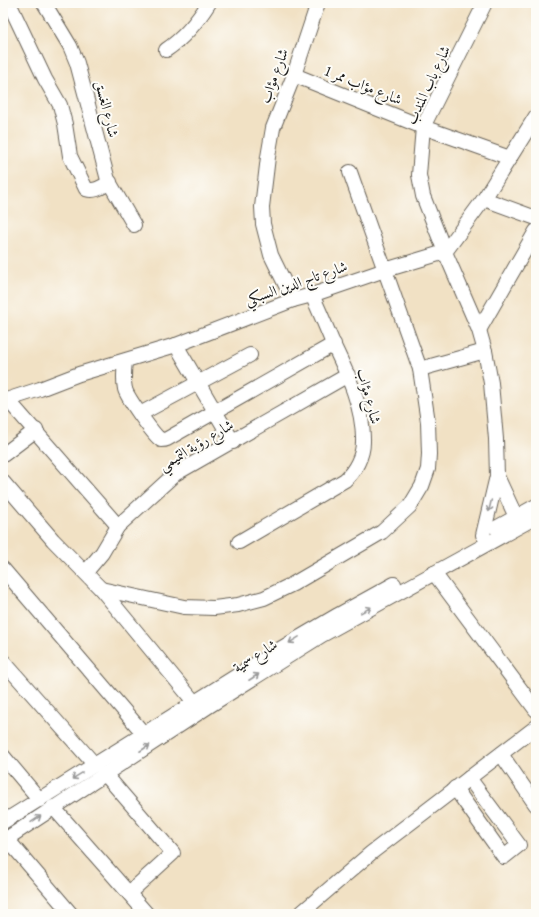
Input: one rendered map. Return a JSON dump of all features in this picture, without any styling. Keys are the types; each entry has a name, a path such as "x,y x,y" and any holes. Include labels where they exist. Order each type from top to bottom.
{"street":[{"path":"9,3 45,79 60,104 70,156 83,184 86,189 92,191 110,182"},
{"name":"شارع الغسق","path":"44,3 70,46 77,63 104,167 110,182 134,225"},
{"path":"166,50 187,34 196,24 209,3"},
{"name":"شارع مؤاب","path":"293,300 271,255 263,224 262,207 273,128 294,75 318,3"},
{"name":"شارع باب المندب","path":"485,3 423,127 418,175 420,185 445,252 479,330 485,351 493,398 497,476"},
{"name":"شارع مؤاب ممر 1","path":"294,75 423,127 510,158"},
{"path":"445,252 484,199 536,116"},
{"path":"101,589 184,607 214,608 238,605 264,598 292,584 382,532 410,506 422,486 428,469 428,422 420,369 350,172"},
{"path":"484,199 536,218"},
{"path":"479,330 536,231"},
{"name":"شارع تاج الدين السبكي","path":"5,400 80,374 176,345 293,300 445,252"},
{"name":"شارع مؤاب","path":"239,542 332,488 351,475 361,455 363,442 358,407 348,375 312,295"},
{"path":"124,361 125,390 128,397 158,437 163,440 168,439 334,344"},
{"path":"176,345 233,442"},
{"path":"420,369 485,351"},
{"path":"140,414 250,355"},
{"name":"شارع رؤبة التميمي","path":"86,572 102,553 118,526 175,474 348,375"},
{"path":"5,400 36,430 118,526"},
{"path":"3,455 36,430"},
{"path":"497,476 516,517"},
{"path":"483,536 497,476"},
{"path":"3,482 53,540 101,589 195,703"},
{"name":"شارع سمية","path":"5,840 53,807 144,734 338,614 536,506"},
{"name":"شارع سمية","path":"3,822 40,800 100,770 322,635 536,517"},
{"path":"3,569 144,734"},
{"path":"434,573 536,710"},
{"path":"3,660 174,853 128,893"},
{"path":"300,914 366,857 536,727"},
{"path":"501,754 536,805"},
{"path":"3,756 40,800"},
{"path":"455,788 504,857 519,845 469,778"},
{"path":"53,807 147,914"},
{"path":"5,840 71,914"}]}
